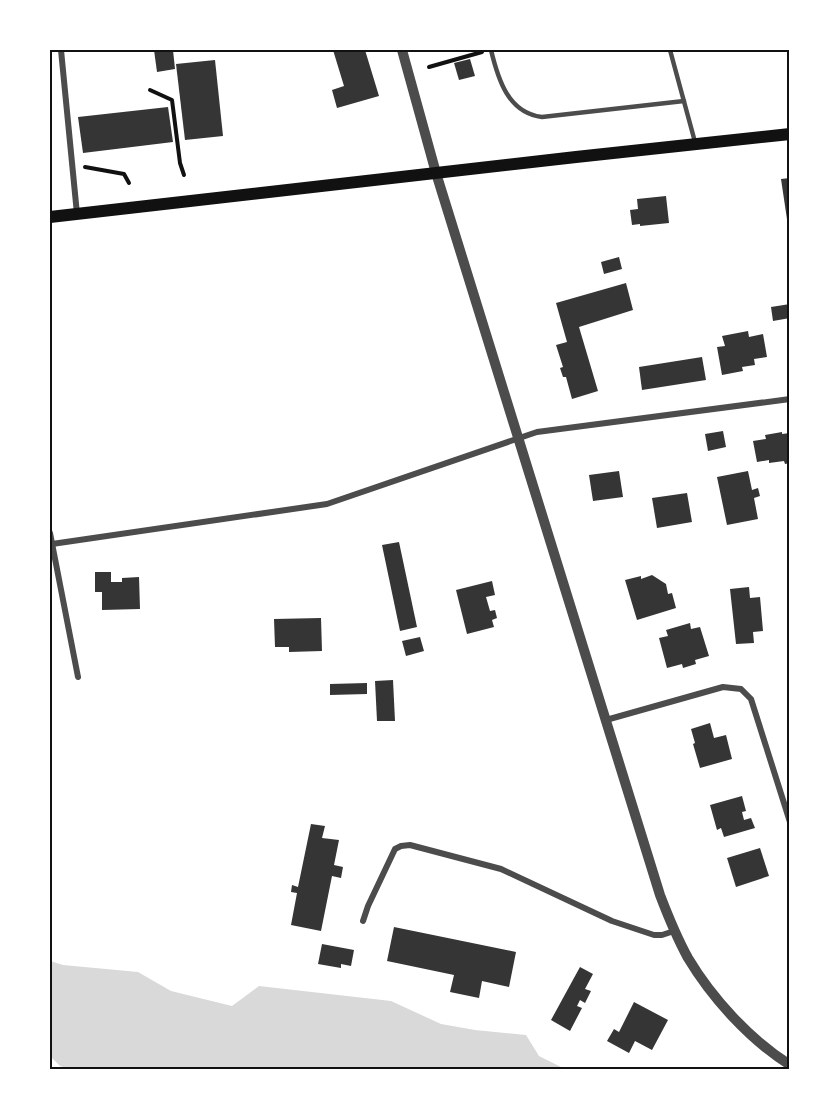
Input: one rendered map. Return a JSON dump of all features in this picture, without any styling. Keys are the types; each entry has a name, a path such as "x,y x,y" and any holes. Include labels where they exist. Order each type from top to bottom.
{"main road":[{"path":"50,218 789,134"}],"street":[{"path":"61,50 78,214"},
{"path":"402,50 436,173 652,873 674,931 689,959 734,1019 789,1065"},
{"path":"52,544 327,504 537,432 789,399"},
{"path":"50,533 78,677"},
{"path":"606,720 723,687 741,688 751,699 789,822"},
{"path":"363,921 394,849 410,845 501,870 612,921 654,935 674,931"}],"lane":[{"path":"491,50 501,83 523,111 532,116 542,117 684,101"},
{"path":"670,50 695,144"}],"path":[{"path":"429,67 491,50"},
{"path":"150,90 172,100 180,163 184,175"},
{"path":"72,165 124,174 129,183"}],"shaded area":[{"path":"50,961 63,965 138,972 171,991 232,1006 259,986 391,1001 441,1024 526,1035 539,1056 565,1069 69,1069 60,1066 50,1056"}],"building":[{"path":"154,50 173,50 175,69 157,72"},
{"path":"333,50 365,50 379,96 337,108 332,90 344,86"},
{"path":"470,59 475,76 459,80 454,63"},
{"path":"215,60 223,136 185,140 176,64"},
{"path":"168,107 173,142 83,153 78,117"},
{"path":"790,178 790,226 788,226 781,179"},
{"path":"666,196 669,223 632,225 630,210 638,209 637,199"},
{"path":"619,257 622,269 604,274 601,262"},
{"path":"626,283 633,310 579,327 598,391 572,399 566,377 563,377 560,368 563,367 556,345 567,342 556,303"},
{"path":"790,304 790,318 773,321 771,307"},
{"path":"748,331 749,337 763,334 767,357 754,359 755,365 742,367 743,371 722,375 717,347 725,346 722,336"},
{"path":"702,357 706,380 642,390 639,367"},
{"path":"723,431 726,447 708,451 705,434"},
{"path":"782,432 782,434 790,433 790,463 785,464 784,461 769,463 769,460 757,462 753,441 766,439 765,435"},
{"path":"619,471 623,497 593,501 589,475"},
{"path":"748,471 752,490 758,488 760,496 754,498 758,519 727,525 717,477"},
{"path":"687,493 692,522 657,528 652,498"},
{"path":"399,542 417,627 400,631 382,545"},
{"path":"95,572 111,572 111,582 122,582 122,578 139,577 140,609 102,610 102,592 95,592"},
{"path":"652,575 666,584 668,594 672,593 676,608 637,620 625,580 641,576 641,579"},
{"path":"492,581 495,595 486,597 490,611 495,610 497,618 492,620 494,627 467,634 456,590"},
{"path":"749,587 750,598 760,597 763,631 753,632 754,643 736,644 730,589"},
{"path":"321,618 322,651 289,652 289,647 275,647 274,619"},
{"path":"690,623 691,629 700,627 709,656 695,660 696,664 683,668 682,664 667,668 659,638 668,636 666,630"},
{"path":"420,637 424,651 406,656 402,641"},
{"path":"393,680 395,721 377,721 375,681"},
{"path":"367,683 367,694 330,695 330,684"},
{"path":"710,723 714,738 726,735 732,759 700,768 691,729"},
{"path":"742,796 746,811 742,812 744,820 751,818 755,828 724,837 721,828 717,830 710,805"},
{"path":"311,824 325,826 322,838 339,840 334,865 343,867 341,878 332,876 321,931 291,925 297,893 291,892 292,885 298,887"},
{"path":"760,848 769,876 736,887 727,858"},
{"path":"394,927 516,952 509,987 482,981 479,998 450,992 454,975 387,961"},
{"path":"322,944 354,950 351,966 341,964 341,968 318,964"},
{"path":"580,967 593,974 585,989 591,991 585,1003 580,1000 577,1006 582,1008 570,1031 551,1020"},
{"path":"634,1002 668,1020 652,1050 635,1041 629,1053 607,1041 614,1029 619,1032"}]}
